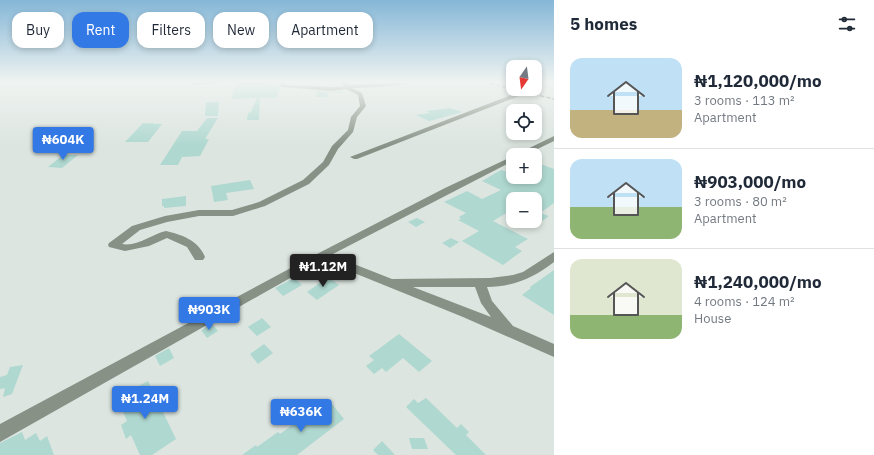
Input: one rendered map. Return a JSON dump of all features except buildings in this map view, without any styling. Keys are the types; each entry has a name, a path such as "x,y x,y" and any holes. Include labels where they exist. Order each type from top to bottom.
{"street":[{"path":"199,257 197,250 185,241 166,234 144,244 125,248 113,245 136,228 165,219 199,213 233,213 262,204 306,182 326,163 334,148 351,131 351,121 354,115 363,106 362,103"},
{"path":"354,157 495,103"},
{"path":"533,148 554,138"},
{"path":"0,433 322,256 439,194 506,161"},
{"path":"322,256 387,283 508,329 554,351"},
{"path":"387,283 479,283 513,281 526,276 554,256"},
{"path":"479,283 487,303 508,329"}]}
